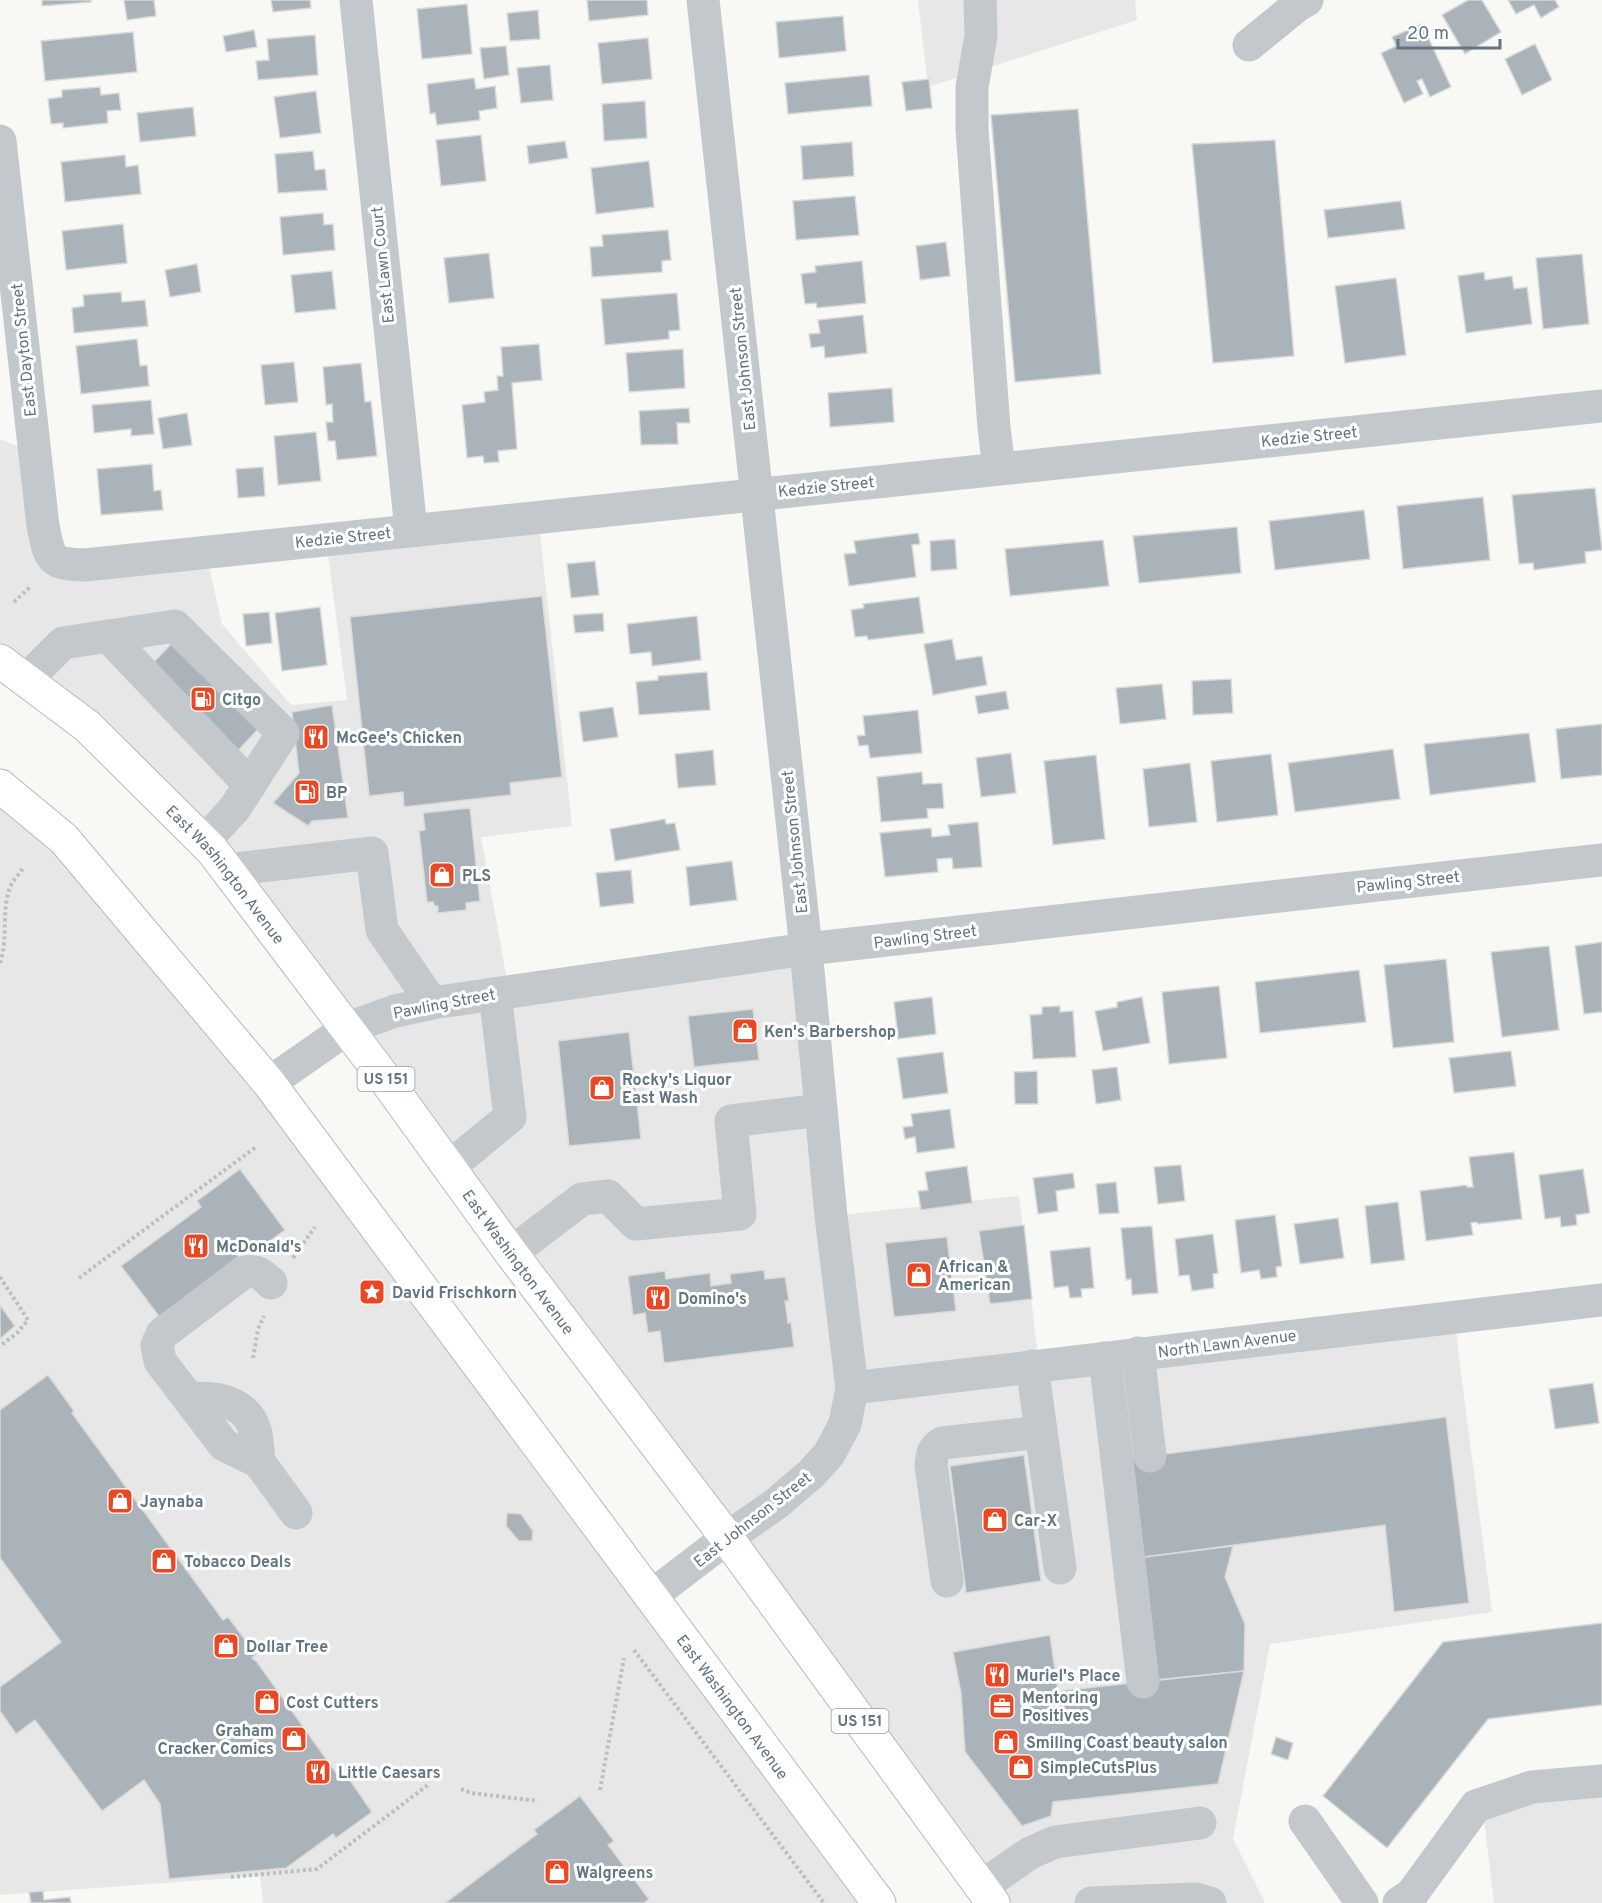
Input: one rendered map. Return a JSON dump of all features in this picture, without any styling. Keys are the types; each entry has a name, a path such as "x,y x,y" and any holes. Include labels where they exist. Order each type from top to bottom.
{"main road":[{"name":"East Washington Avenue","path":"0,661 87,726 204,842 227,870 348,1028 511,1253 727,1538 987,1895"},
{"name":"East Washington Avenue","path":"0,786 64,839 269,1083 879,1903"}],"street":[{"name":"East Lawn Court","path":"356,0 411,530"},
{"name":"East Johnson Street","path":"651,1596 777,1503 812,1473 830,1454 845,1424 852,1388 703,0"},
{"path":"980,0 981,36 972,87 972,129 994,428 999,468"},
{"path":"1249,45 1307,0"},
{"name":"East Dayton Street","path":"0,141 43,526 52,558"},
{"name":"Kedzie Street","path":"52,558 58,563 86,565 1602,406"},
{"path":"26,680 63,643 175,626 283,733 235,808 204,842"},
{"path":"108,636 250,785"},
{"path":"227,870 372,853 382,930 432,1003"},
{"name":"Pawling Street","path":"269,1083 348,1028 395,1011 432,1003 806,949 1602,860"},
{"path":"449,1167 510,1117 495,993"},
{"path":"511,1253 582,1199 608,1196 636,1224 740,1214 731,1121 821,1110"},
{"path":"271,1283 262,1274 252,1270 244,1272 162,1334 158,1345 160,1361 225,1445 259,1462 296,1513"},
{"name":"North Lawn Avenue","path":"852,1388 1602,1300"},
{"path":"1138,1353 1150,1456"},
{"path":"1105,1358 1143,1682"},
{"path":"1032,1366 1060,1568"},
{"path":"947,1581 931,1465 932,1454 936,1447 942,1443 954,1441 1041,1432"},
{"path":"1398,1903 1412,1894 1476,1806 1532,1788 1602,1781"},
{"path":"1305,1821 1362,1903"},
{"path":"987,1895 1030,1854 1055,1842 1200,1823"},
{"path":"1091,1903 1196,1899 1210,1903"}],"path":[{"path":"14,602 30,587"},
{"path":"0,963 5,932 5,903 11,884 23,868"},
{"path":"79,1278 256,1147"},
{"path":"0,1277 28,1320 0,1347"},
{"path":"634,1650 825,1903"},
{"path":"600,1790 624,1658"},
{"path":"231,1877 317,1869 428,1785"},
{"path":"461,1789 471,1793 538,1801"}],"shaded area":[{"path":"918,0 1135,0 1137,20 928,87"},
{"path":"0,439 35,453 52,557 206,553 222,624 291,705 347,700 326,539 538,516 572,826 481,837 509,991 806,949 831,1216 1019,1196 1039,1365 1455,1317 1492,1612 1270,1644 1233,1839 1265,1903 993,1903 227,870 0,661"},
{"path":"0,786 64,839 879,1903 263,1903 260,1876 0,1895"},
{"path":"1602,1781 1602,1903 1494,1903 1483,1812"}],"building":[{"path":"42,0 91,0 91,2 42,6"},
{"path":"124,0 154,0 156,16 127,20"},
{"path":"271,0 310,0 311,8 273,12"},
{"path":"587,0 647,0 648,15 589,21"},
{"path":"1468,0 1482,0 1501,32 1465,54 1442,15"},
{"path":"1508,0 1555,0 1559,7 1541,18 1534,5 1516,14"},
{"path":"467,4 472,54 422,59 417,9"},
{"path":"538,10 540,39 510,41 507,13"},
{"path":"843,16 846,51 779,58 776,22"},
{"path":"1422,24 1451,87 1430,97 1422,79 1417,81 1423,94 1404,103 1381,53 1396,46 1392,37"},
{"path":"254,30 257,47 226,52 223,36"},
{"path":"133,32 137,72 45,81 41,41"},
{"path":"315,35 318,75 258,80 256,61 269,60 267,39"},
{"path":"648,38 652,79 602,84 598,43"},
{"path":"1535,44 1552,80 1522,95 1505,59"},
{"path":"506,46 509,75 484,79 480,48"},
{"path":"550,65 553,100 521,103 517,68"},
{"path":"869,75 872,106 788,114 785,83"},
{"path":"474,78 476,89 495,86 497,108 479,111 480,120 437,125 435,113 430,114 427,84"},
{"path":"929,79 932,108 906,111 902,82"},
{"path":"100,87 101,95 119,93 121,110 107,111 108,123 63,128 63,123 51,124 48,99 62,97 62,90"},
{"path":"316,91 321,133 280,138 274,97"},
{"path":"645,101 647,138 604,141 602,104"},
{"path":"193,107 196,136 140,142 137,113"},
{"path":"1078,109 1101,374 1015,382 991,115"},
{"path":"481,135 486,181 441,186 436,140"},
{"path":"1275,140 1294,356 1213,363 1192,144"},
{"path":"565,141 568,158 529,164 527,146"},
{"path":"852,142 854,176 803,180 801,146"},
{"path":"313,151 315,170 325,169 327,190 278,193 275,154"},
{"path":"125,155 126,167 138,165 141,194 65,202 61,162"},
{"path":"649,161 654,207 596,214 591,168"},
{"path":"855,196 859,235 796,240 793,201"},
{"path":"1401,201 1405,229 1328,238 1324,210"},
{"path":"323,213 324,225 333,224 335,250 283,255 280,217"},
{"path":"123,224 127,263 66,270 62,231"},
{"path":"668,230 671,260 662,261 662,272 592,277 590,247 603,246 602,235"},
{"path":"946,242 950,276 920,280 916,246"},
{"path":"489,253 494,298 449,303 444,258"},
{"path":"1582,254 1589,324 1543,329 1536,258"},
{"path":"862,261 866,303 817,308 816,303 805,304 801,274 816,272 815,266"},
{"path":"197,264 201,292 170,297 165,270"},
{"path":"332,271 336,309 295,313 291,275"},
{"path":"1484,272 1485,280 1512,276 1514,289 1527,287 1532,324 1466,333 1458,276"},
{"path":"1396,278 1406,355 1345,363 1335,286"},
{"path":"121,292 122,302 145,300 148,326 74,333 72,308 84,306 83,295"},
{"path":"677,293 680,330 669,331 669,339 605,345 601,299"},
{"path":"863,315 867,353 825,358 824,346 811,348 809,334 820,333 818,320"},
{"path":"137,339 140,366 147,365 149,386 81,394 76,346"},
{"path":"539,344 542,380 512,383 517,449 498,451 499,462 484,463 483,456 467,458 462,405 485,402 484,392 498,390 497,376 503,376 501,347"},
{"path":"683,349 685,388 629,392 626,353"},
{"path":"294,362 298,402 265,405 261,365"},
{"path":"361,363 365,402 371,401 377,456 337,460 335,441 328,441 326,422 333,422 332,404 326,405 323,367"},
{"path":"892,388 894,422 830,427 828,393"},
{"path":"151,400 154,434 131,436 131,429 94,433 92,405"},
{"path":"689,408 690,423 677,423 678,444 641,445 639,411"},
{"path":"187,413 192,445 163,449 158,418"},
{"path":"316,432 321,481 278,485 274,436"},
{"path":"152,464 154,491 161,490 163,510 101,515 97,469"},
{"path":"263,467 265,496 238,498 236,469"},
{"path":"1595,488 1602,550 1585,552 1586,563 1534,570 1533,563 1519,564 1512,495"},
{"path":"1483,497 1490,560 1403,569 1397,506"},
{"path":"1364,510 1370,559 1275,570 1269,521"},
{"path":"1237,527 1241,573 1139,583 1133,536"},
{"path":"918,533 920,544 912,545 916,577 849,586 844,554 856,553 854,541"},
{"path":"955,539 957,569 931,571 930,541"},
{"path":"1103,540 1109,586 1010,596 1005,549"},
{"path":"595,561 599,595 571,598 567,564"},
{"path":"542,596 562,777 510,783 511,795 404,807 403,792 369,796 350,617"},
{"path":"919,597 924,633 868,640 867,636 855,637 851,610 864,608 863,604"},
{"path":"320,607 327,665 282,671 275,613"},
{"path":"269,612 272,643 246,646 243,614"},
{"path":"603,613 604,631 575,633 573,615"},
{"path":"697,616 701,660 652,666 651,652 630,654 627,624"},
{"path":"952,639 956,660 982,656 987,685 933,695 924,644"},
{"name":"Citgo","path":"172,643 259,728 235,754 147,669"},
{"path":"707,672 710,710 639,715 636,682 658,680 658,676"},
{"path":"1231,679 1233,713 1193,715 1192,681"},
{"path":"1162,684 1166,719 1120,724 1116,688"},
{"path":"1006,691 1009,709 978,714 975,696"},
{"path":"332,705 348,818 312,821 308,826 273,803 299,773 292,712"},
{"path":"613,707 618,737 583,742 579,712"},
{"path":"918,710 922,753 870,758 868,745 859,746 857,736 865,735 863,716"},
{"path":"1602,724 1602,775 1561,779 1556,729"},
{"path":"1529,733 1536,782 1430,795 1424,744"},
{"path":"1393,749 1400,799 1295,812 1288,763"},
{"path":"713,750 716,785 678,788 675,754"},
{"path":"1011,753 1016,793 981,797 976,758"},
{"path":"1271,754 1278,815 1217,822 1211,761"},
{"path":"1096,755 1105,839 1053,845 1044,761"},
{"path":"1190,763 1197,822 1149,827 1143,769"},
{"path":"922,772 923,784 942,783 944,808 927,809 928,818 881,822 877,777"},
{"path":"470,808 480,901 466,903 466,910 438,913 438,906 435,906 433,902 427,902 419,831 425,830 423,813"},
{"path":"665,819 666,824 675,823 680,850 615,861 610,829"},
{"path":"978,822 982,867 953,869 952,858 937,859 938,872 885,877 880,833 931,828 932,837 950,835 948,825"},
{"path":"732,861 737,900 690,906 686,867"},
{"path":"631,870 634,903 600,907 596,873"},
{"path":"1602,942 1602,1012 1584,1014 1575,946"},
{"path":"1549,946 1559,1030 1502,1037 1491,952"},
{"path":"1446,959 1454,1042 1393,1048 1384,965"},
{"path":"1359,970 1366,1022 1260,1033 1255,982"},
{"path":"1219,986 1227,1058 1169,1064 1162,992"},
{"path":"932,997 936,1034 898,1039 894,1002"},
{"path":"1142,997 1150,1043 1103,1051 1095,1011 1117,1007 1117,1002"},
{"path":"1060,1006 1060,1012 1073,1011 1076,1057 1033,1059 1030,1015 1042,1014 1042,1007"},
{"path":"753,1009 759,1060 694,1067 688,1016"},
{"path":"629,1032 641,1139 569,1146 558,1041"},
{"path":"1511,1051 1516,1086 1454,1093 1449,1058"},
{"path":"943,1052 948,1093 903,1099 897,1058"},
{"path":"1117,1067 1121,1100 1096,1104 1092,1070"},
{"path":"1037,1071 1038,1104 1015,1104 1014,1072"},
{"path":"950,1109 955,1148 917,1153 915,1137 905,1139 903,1127 913,1126 911,1114"},
{"path":"1514,1152 1522,1219 1471,1223 1473,1235 1426,1241 1420,1191 1467,1185 1467,1187 1473,1187 1469,1157"},
{"path":"1181,1165 1185,1201 1158,1204 1154,1167"},
{"path":"967,1166 972,1203 921,1210 918,1191 928,1190 925,1172"},
{"name":"McDonald's","path":"240,1169 285,1230 256,1251 250,1242 235,1253 243,1263 164,1323 121,1266 201,1207 197,1201"},
{"path":"1583,1169 1590,1213 1576,1215 1577,1225 1561,1227 1560,1217 1545,1219 1539,1175"},
{"path":"1073,1173 1075,1188 1056,1191 1058,1211 1038,1214 1033,1178"},
{"path":"1116,1182 1119,1213 1099,1214 1096,1184"},
{"path":"1398,1202 1405,1260 1371,1264 1365,1206"},
{"path":"1275,1215 1282,1266 1276,1267 1277,1277 1261,1279 1259,1270 1241,1273 1235,1220"},
{"path":"1338,1218 1344,1258 1300,1264 1294,1224"},
{"path":"1024,1225 1032,1299 990,1304 979,1231"},
{"path":"1152,1226 1158,1293 1132,1295 1131,1279 1126,1280 1121,1228"},
{"path":"1213,1234 1218,1273 1213,1274 1214,1288 1192,1291 1189,1275 1179,1276 1175,1239"},
{"path":"947,1237 956,1311 894,1317 885,1243"},
{"path":"1090,1247 1094,1288 1081,1289 1082,1297 1070,1298 1068,1286 1054,1288 1050,1251"},
{"path":"764,1270 765,1279 785,1277 789,1301 785,1301 788,1323 791,1322 794,1347 664,1363 660,1331 648,1333 645,1313 633,1315 628,1276 665,1271 666,1279 710,1273 711,1286 731,1283 730,1274"},
{"path":"0,1305 15,1326 0,1339"},
{"path":"48,1375 74,1411 72,1413 223,1620 228,1617 256,1654 252,1658 339,1777 345,1773 372,1812 336,1838 333,1834 286,1868 169,1879 160,1804 144,1780 102,1811 35,1720 16,1734 0,1711 0,1687 61,1642 0,1558 0,1410"},
{"path":"1593,1383 1599,1423 1555,1429 1549,1389"},
{"path":"1446,1417 1469,1603 1394,1612 1385,1525 1137,1558 1127,1459"},
{"name":"Car-X","path":"1024,1455 1041,1581 966,1593 950,1466"},
{"path":"507,1513 521,1514 533,1531 532,1541 519,1541 506,1526"},
{"path":"1233,1546 1225,1577 1245,1624 1244,1671 1155,1680 1137,1558"},
{"path":"1602,1623 1602,1705 1488,1719 1387,1848 1323,1796 1443,1642"},
{"path":"1050,1635 1058,1691 1244,1671 1218,1784 1053,1802 1051,1816 1022,1826 965,1752 961,1693 953,1652"},
{"path":"1276,1737 1293,1743 1288,1760 1271,1754"},
{"name":"Walgreens","path":"580,1796 614,1841 608,1845 649,1899 644,1903 445,1903 537,1834 534,1830"},
{"path":"43,1891 44,1900 70,1897 71,1903 31,1903 29,1892"}],"place":[{"name":"Citgo","path":"203,699"},
{"name":"McGee's Chicken","path":"316,737"},
{"name":"BP","path":"307,792"},
{"name":"PLS","path":"442,875"},
{"name":"Ken's Barbershop","path":"745,1031"},
{"name":"Rocky's Liquor East Wash","path":"602,1088"},
{"name":"McDonald's","path":"196,1246"},
{"name":"African & American","path":"919,1275"},
{"name":"David Frischkorn","path":"372,1292"},
{"name":"Domino's","path":"658,1298"},
{"name":"Jaynaba","path":"120,1501"},
{"name":"Car-X","path":"995,1520"},
{"name":"Tobacco Deals","path":"164,1561"},
{"name":"Dollar Tree","path":"226,1646"},
{"name":"Muriel's Place","path":"997,1675"},
{"name":"Cost Cutters","path":"267,1702"},
{"name":"Mentoring Positives","path":"1002,1706"},
{"name":"Graham Cracker Comics","path":"294,1739"},
{"name":"Smiling Coast beauty salon","path":"1006,1742"},
{"name":"SimpleCutsPlus","path":"1021,1767"},
{"name":"Little Caesars","path":"318,1772"},
{"name":"Walgreens","path":"557,1872"}]}
